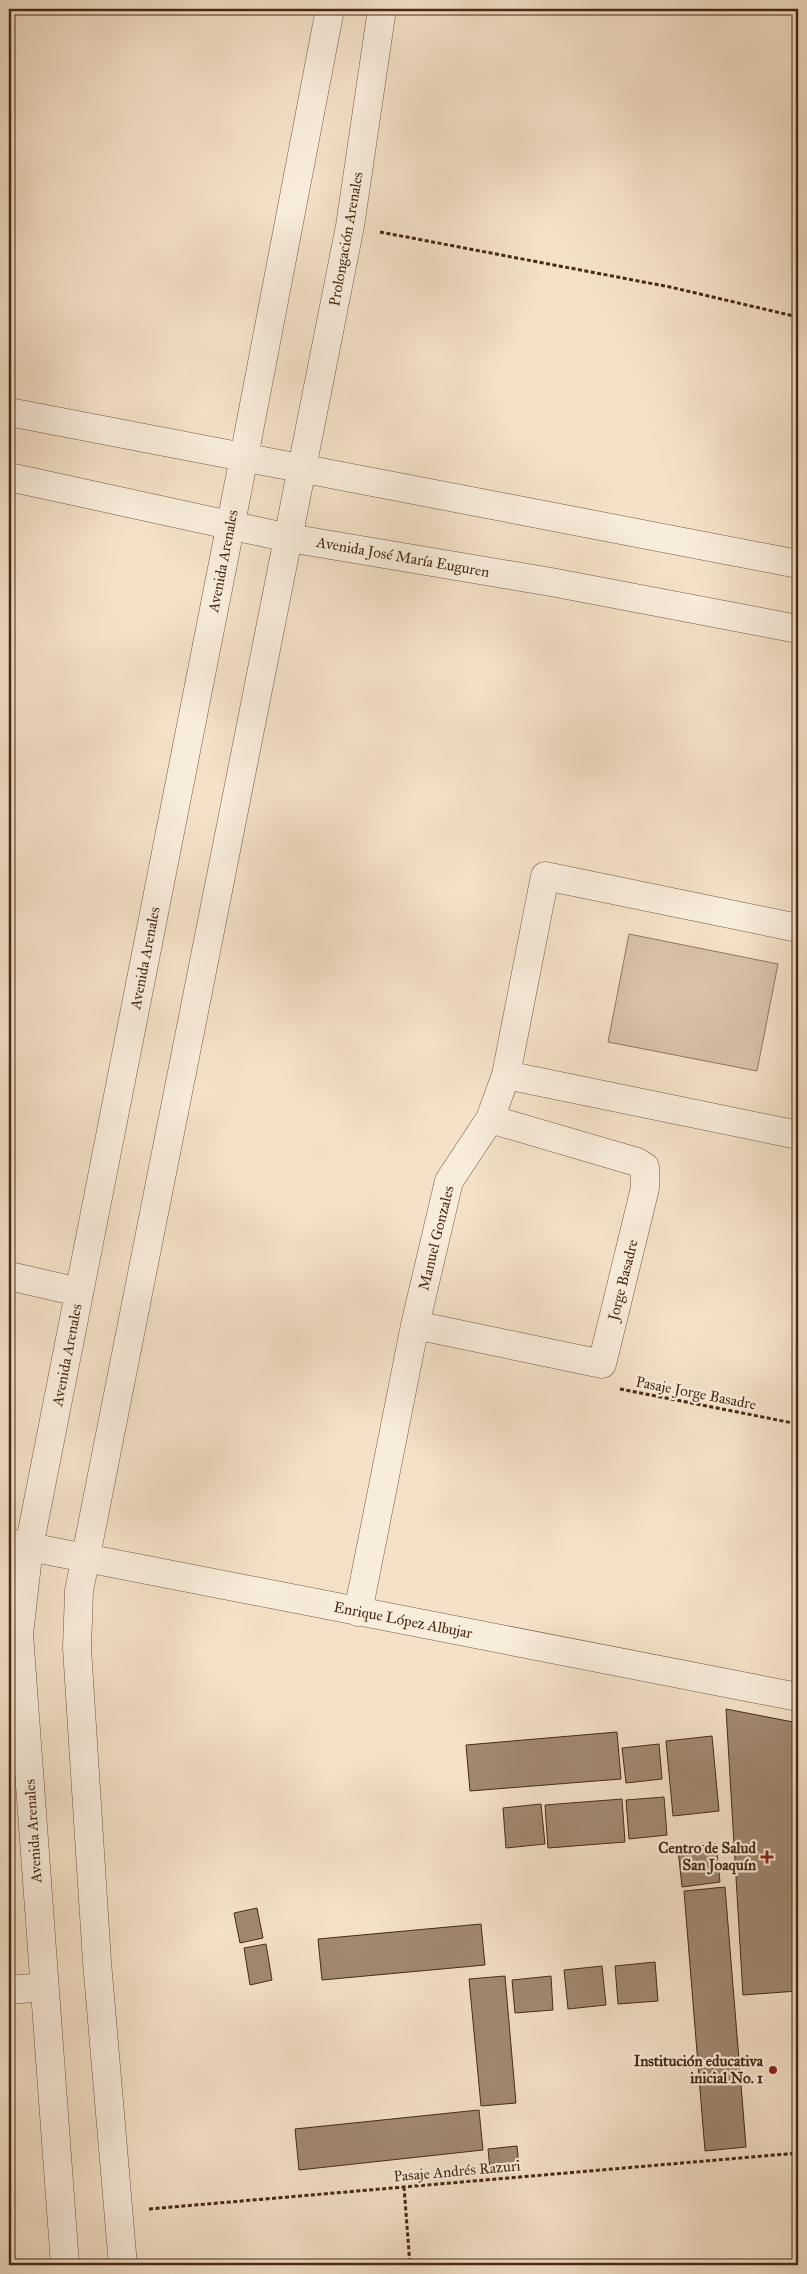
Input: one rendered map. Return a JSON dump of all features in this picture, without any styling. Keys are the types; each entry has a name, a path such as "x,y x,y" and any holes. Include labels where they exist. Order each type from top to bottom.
{"street":[{"path":"244,457 330,9"},
{"name":"Prolongación Arenales","path":"303,469 350,226 382,9"},
{"path":"9,412 798,564"},
{"name":"Avenida Arenales","path":"65,2265 20,1634 19,1545 80,1292 244,457"},
{"path":"123,2265 97,1962 77,1648 79,1591 303,469"},
{"name":"Avenida José María Euguren","path":"9,477 289,538 551,582 798,629"},
{"name":"Manuel Gonzales","path":"358,1612 415,1325 449,1181 490,1119 506,1075 545,876 798,928"},
{"path":"506,1075 798,1135"},
{"name":"Jorge Basadre","path":"490,1119 638,1162 645,1167 645,1188 602,1364"},
{"path":"9,1276 80,1292"},
{"path":"415,1325 602,1364"},
{"name":"Enrique López Albujar","path":"19,1545 798,1697"},
{"path":"9,1990 44,1987"}],"path":[{"path":"350,226 670,287 798,316"},
{"name":"Pasaje Jorge Basadre","path":"602,1364 621,1391 798,1424"},
{"name":"Pasaje Andrés Razuri","path":"118,2211 798,2154"},
{"path":"404,2187 410,2265"}],"shaded area":[{"path":"629,934 778,964 757,1071 608,1042"}],"building":[{"name":"Centro de Salud San Joaquín","path":"726,1709 798,1723 798,1991 743,1995"},
{"path":"617,1732 621,1779 470,1791 466,1745"},
{"path":"712,1736 719,1811 673,1816 666,1741"},
{"path":"659,1744 662,1779 626,1783 622,1748"},
{"path":"664,1797 667,1835 629,1839 626,1800"},
{"path":"622,1799 625,1842 548,1848 545,1805"},
{"path":"541,1804 545,1844 506,1848 503,1808"},
{"path":"716,1844 720,1882 682,1887 678,1849"},
{"path":"725,1887 746,2147 705,2151 684,1891"},
{"path":"257,1908 263,1938 240,1943 234,1913"},
{"path":"481,1924 485,1965 322,1980 318,1939"},
{"path":"266,1944 272,1980 250,1985 244,1948"},
{"path":"655,1962 658,2001 618,2004 615,1966"},
{"path":"602,1966 606,2005 568,2009 564,1970"},
{"path":"505,1976 516,2103 481,2106 469,1979"},
{"path":"551,1976 553,2010 515,2013 512,1980"},
{"path":"479,2110 483,2150 299,2170 295,2129"},
{"path":"517,2146 519,2166 490,2170 488,2149"}],"place":[{"name":"Centro de Salud San Joaquín","path":"767,1857"},
{"name":"Institución educativa inicial No. 1","path":"773,2070"}]}
